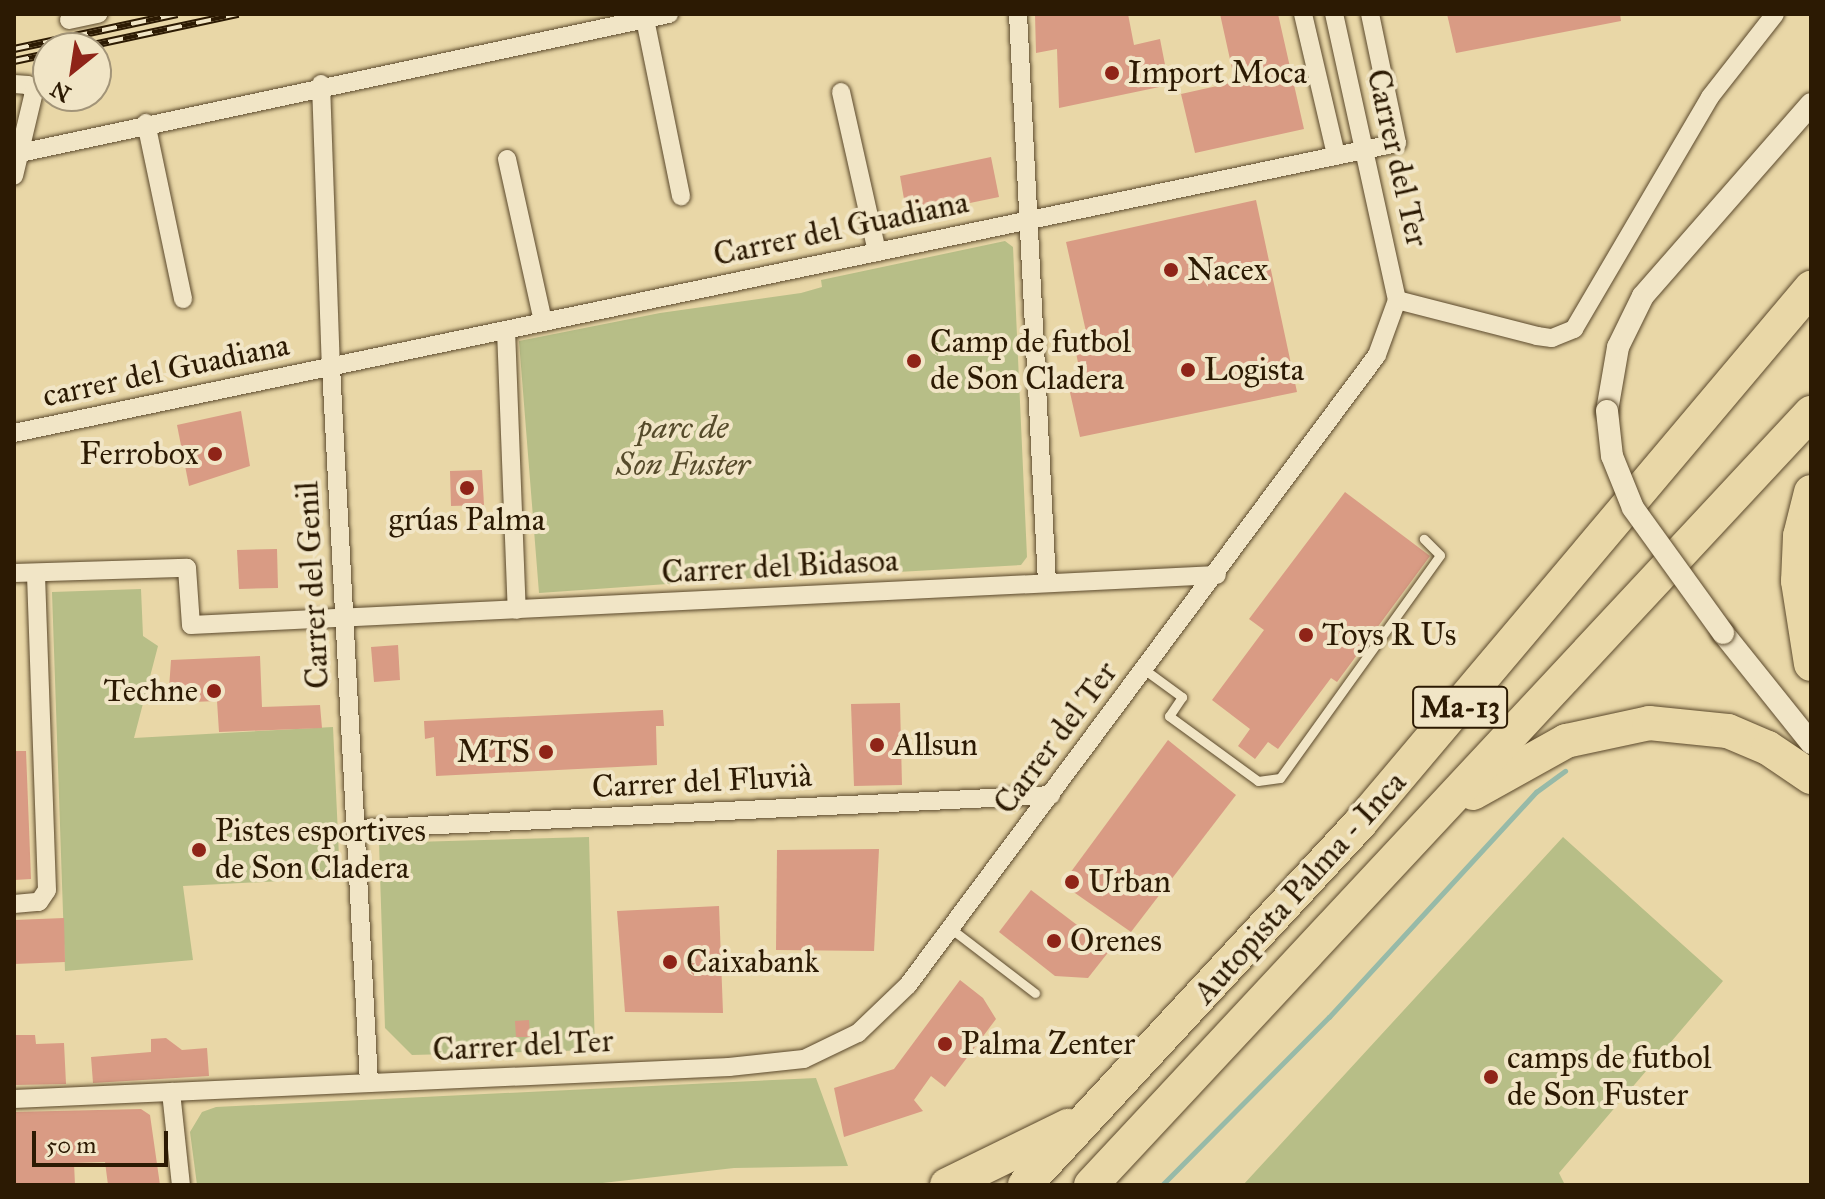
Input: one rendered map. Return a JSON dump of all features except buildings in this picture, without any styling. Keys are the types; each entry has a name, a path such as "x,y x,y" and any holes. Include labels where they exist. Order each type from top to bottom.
{"highway":[{"name":"Autopista Palma - Inca","path":"1025,1185 1410,766 1811,288"},
{"name":"Autopista Palma - Inca","path":"1091,1185 1811,413"},
{"path":"1811,492 1800,536 1798,581 1811,664"},
{"path":"1435,817 1566,741 1649,723 1728,731 1775,752 1811,777"},
{"path":"947,1185 1093,1113"}],"street":[{"path":"70,17 98,14"},
{"path":"20,153 321,84 669,14"},
{"path":"1018,14 1047,583"},
{"name":"Carrer del Ter","path":"1303,14 1336,155"},
{"name":"Carrer del Guadiana","path":"331,367 1397,143 1370,14"},
{"path":"1397,300 1537,336 1552,338 1574,329 1710,97 1775,14"},
{"path":"645,19 681,196"},
{"name":"Carrer del Ter","path":"14,1099 804,1059 858,1033 908,985 1364,378 1397,300 1336,21"},
{"path":"14,176 34,96 21,84"},
{"name":"Carrer del Genil","path":"321,84 331,367 369,1083"},
{"path":"841,92 877,252"},
{"path":"1811,104 1643,296 1618,347 1607,411 1612,456 1633,508 1723,633 1811,743"},
{"path":"146,123 183,299"},
{"path":"507,159 543,322"},
{"path":"506,330 517,610"},
{"name":"carrer del Guadiana","path":"14,433 331,367"},
{"name":"Carrer del Bidasoa","path":"36,573 187,568 191,625 1217,575"},
{"path":"14,573 36,573 47,890 39,902 14,904"},
{"name":"Carrer del Fluvià","path":"357,829 1051,795"},
{"path":"171,1092 181,1185"}],"lane":[{"path":"1145,670 1182,697 1169,716 1258,781 1280,778 1440,555 1424,539"},
{"path":"950,928 1035,993"}],"green space":[{"name":"parc de Son Fuster","path":"1005,241 1013,247 1027,557 1021,565 862,574 861,560 840,564 837,572 539,593 519,341 660,313 801,293 822,287 821,280"},
{"name":"Pistes esportives de Son Cladera","path":"141,589 143,636 158,646 134,738 333,727 340,878 183,886 193,960 65,971 52,592"},
{"path":"589,837 595,1050 412,1055 385,1028 379,843"},
{"name":"camps de futbol de Son Fuster","path":"1563,837 1723,981 1559,1173 1565,1185 1243,1185"},
{"path":"816,1078 848,1166 734,1168 585,1185 197,1185 190,1132 202,1112 216,1107"}],"waterway":[{"path":"1162,1185 1329,1017 1536,792 1565,771"}],"railway":[{"path":"14,49 177,14"},
{"path":"112,41 238,14"},
{"path":"14,61 32,57"}],"place":[{"name":"Import Moca","path":"1112,73"},
{"name":"Nacex","path":"1171,270"},
{"name":"Camp de futbol de Son Cladera","path":"914,361"},
{"name":"Logista","path":"1188,370"},
{"name":"Ferrobox","path":"215,454"},
{"name":"grúas Palma","path":"467,488"},
{"name":"Toys R Us","path":"1306,635"},
{"name":"Techne","path":"214,691"},
{"name":"Allsun","path":"877,745"},
{"name":"MTS","path":"546,752"},
{"name":"Pistes esportives de Son Cladera","path":"199,850"},
{"name":"Urban","path":"1072,882"},
{"name":"Orenes","path":"1054,941"},
{"name":"Caixabank","path":"670,962"},
{"name":"Palma Zenter","path":"945,1044"},
{"name":"camps de futbol de Son Fuster","path":"1491,1077"}]}
